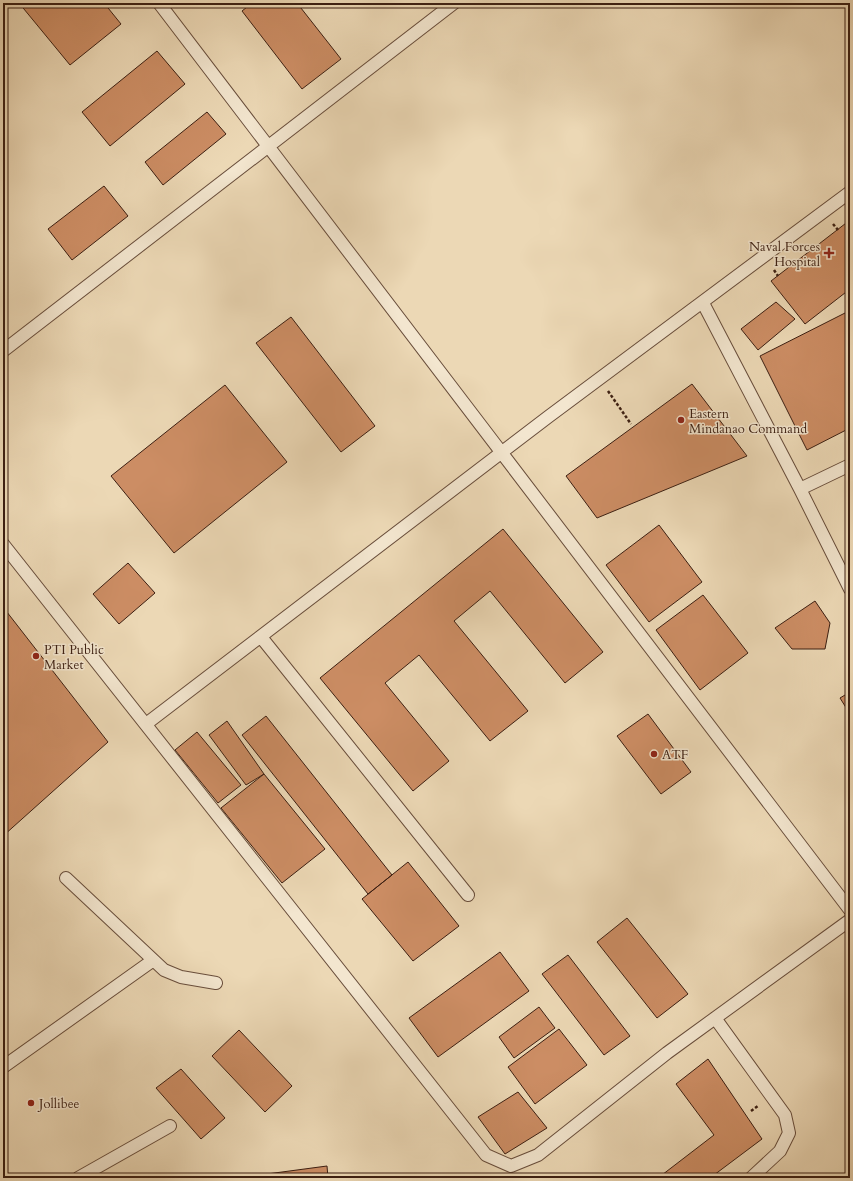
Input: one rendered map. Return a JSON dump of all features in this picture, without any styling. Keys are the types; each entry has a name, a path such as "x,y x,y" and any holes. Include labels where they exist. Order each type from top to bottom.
{"lane":[{"path":"159,3 850,910"},
{"path":"3,351 454,3"},
{"path":"146,724 502,453 850,192"},
{"path":"703,303 800,489 850,589"},
{"path":"800,489 850,466"},
{"path":"3,544 486,1155 511,1166 538,1155 667,1053 850,920"},
{"path":"261,637 468,895"},
{"path":"66,878 152,961 164,970 181,977 216,983"},
{"path":"3,1067 152,961"},
{"path":"715,1018 785,1115 789,1133 780,1151 751,1178"},
{"path":"78,1178 170,1126"}],"path":[{"path":"600,380 631,424"}],"building":[{"path":"19,3 104,3 121,24 70,65"},
{"path":"252,3 297,3 341,59 302,89 242,11"},
{"path":"157,51 185,84 110,146 82,112"},
{"path":"207,112 226,134 163,185 145,162"},
{"path":"104,186 128,216 72,260 48,229"},
{"name":"Naval Forces Hospital","path":"850,220 850,289 805,324 771,281"},
{"path":"776,302 795,319 758,350 741,329"},
{"path":"845,313 850,322 850,428 807,450 760,356"},
{"path":"291,317 375,426 341,452 256,343"},
{"name":"Eastern Mindanao Command","path":"692,384 747,456 597,518 566,476"},
{"path":"225,385 287,462 174,553 111,476"},
{"path":"659,525 702,582 649,622 606,565"},
{"path":"503,529 603,652 565,683 490,591 454,621 528,711 490,741 419,655 385,683 449,761 413,791 320,678"},
{"path":"128,563 155,593 119,624 93,594"},
{"path":"703,595 748,653 700,690 656,630"},
{"path":"815,601 830,623 825,649 792,649 775,628"},
{"name":"PTI Public Market","path":"3,607 108,742 3,836"},
{"path":"850,692 850,714 840,698"},
{"name":"ATF","path":"648,714 691,772 661,794 617,736"},
{"path":"266,716 392,875 368,894 242,735"},
{"path":"227,721 264,774 246,785 209,735"},
{"path":"197,732 241,785 218,803 175,750"},
{"path":"264,774 325,849 282,883 221,808"},
{"path":"408,862 459,926 413,961 362,899"},
{"path":"627,918 688,994 657,1018 597,942"},
{"path":"500,952 529,991 438,1057 409,1018"},
{"path":"568,955 630,1036 604,1055 542,974"},
{"path":"539,1007 555,1028 514,1058 499,1037"},
{"path":"559,1029 587,1065 535,1104 508,1067"},
{"path":"239,1030 292,1086 265,1112 212,1056"},
{"path":"708,1059 762,1139 710,1178 658,1178 714,1135 676,1084"},
{"path":"181,1069 225,1118 201,1139 156,1088"},
{"path":"518,1092 547,1128 505,1154 478,1117"},
{"path":"327,1166 328,1178 237,1178"}],"place":[{"name":"Naval Forces Hospital","path":"829,253"},
{"name":"Eastern Mindanao Command","path":"681,420"},
{"name":"PTI Public Market","path":"36,656"},
{"name":"ATF","path":"654,754"},
{"name":"Jollibee","path":"31,1103"}]}
